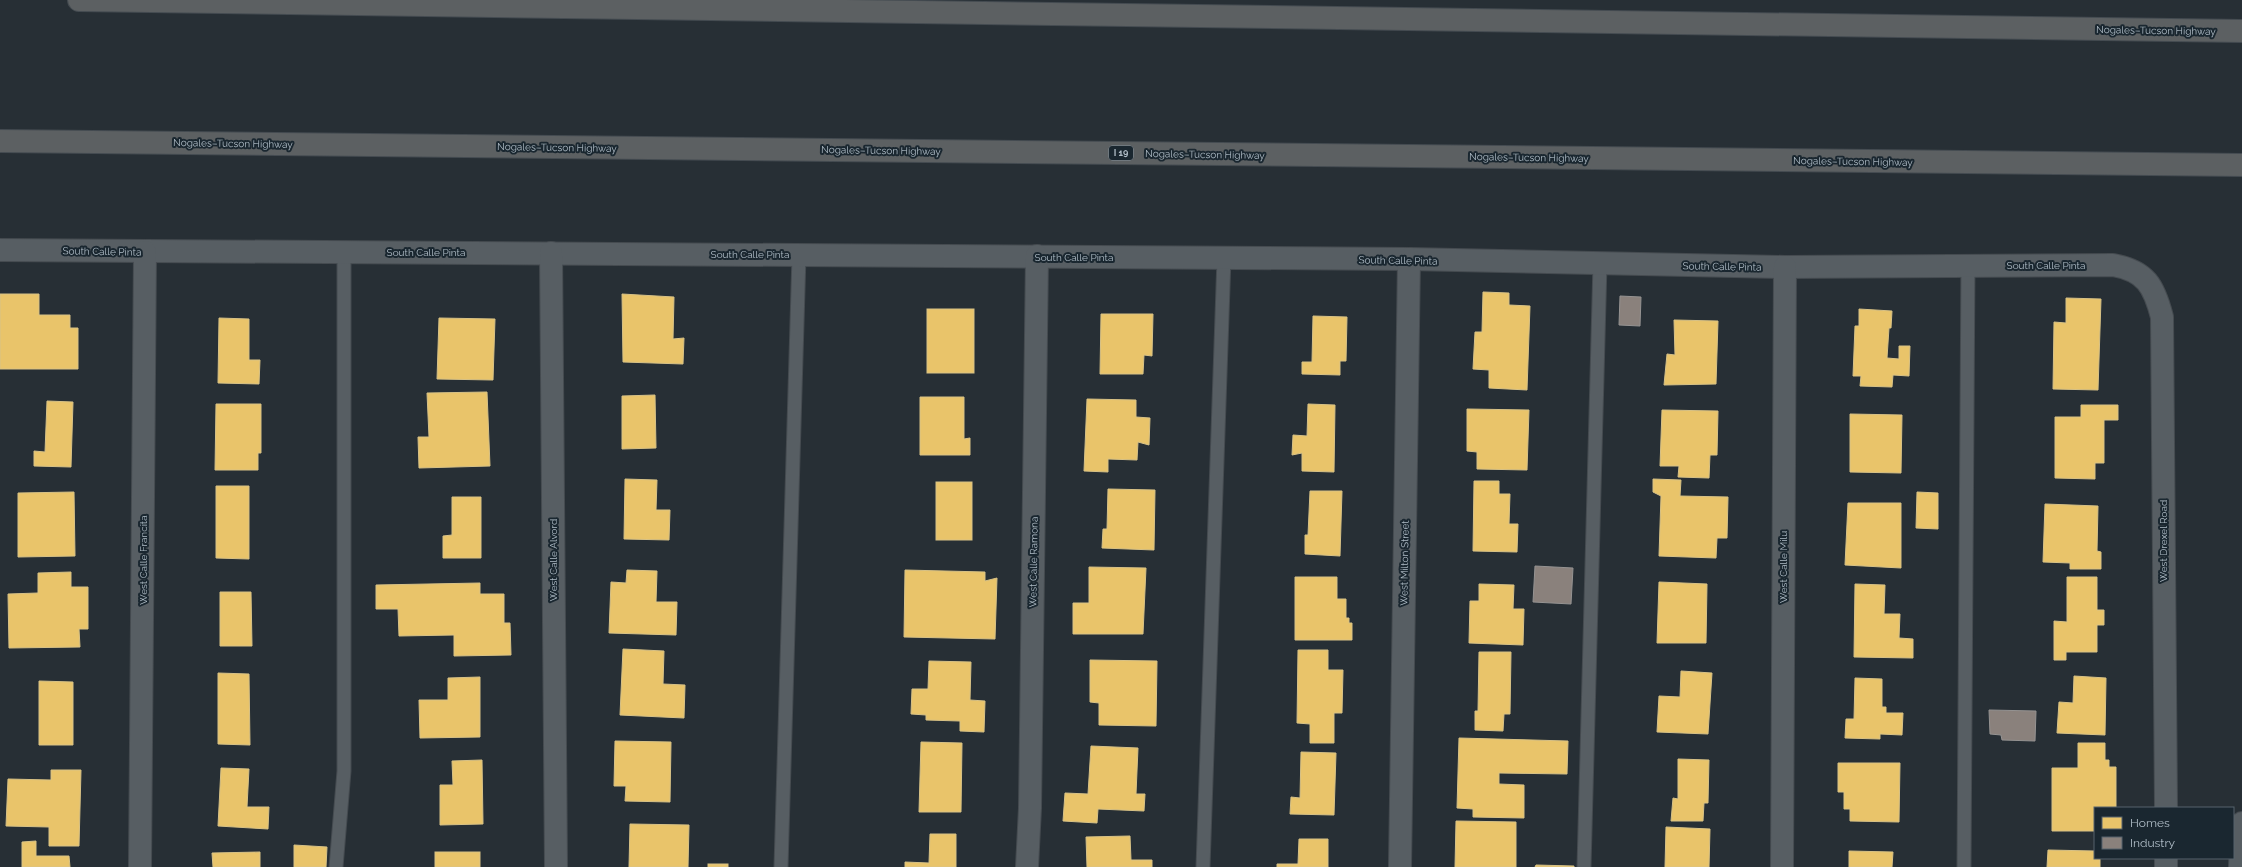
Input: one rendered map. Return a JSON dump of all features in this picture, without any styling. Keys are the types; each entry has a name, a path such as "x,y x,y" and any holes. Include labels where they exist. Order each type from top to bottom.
{"highway":[{"name":"Nogales–Tucson Highway","path":"79,0 2242,31"},
{"name":"Nogales–Tucson Highway","path":"0,140 2242,165"}],"street":[{"name":"South Calle Pinta","path":"0,250 145,252 551,252 1409,259 1785,267 1968,264 2113,265 2130,268 2145,278"},
{"name":"West Calle Francita","path":"140,867 145,252"},
{"name":"West Calle Alvord","path":"551,252 556,867"},
{"name":"West Calle Ramona","path":"1027,867 1030,808 1036,256"},
{"name":"West Milton Street","path":"1400,867 1409,259"},
{"name":"West Calle Milu","path":"1782,867 1785,267"},
{"name":"West Drexel Road","path":"2145,278 2156,294 2162,317 2166,807"},
{"path":"2240,867 2242,823"}],"lane":[{"path":"336,867 344,771 344,252"},
{"path":"781,867 798,255"},
{"path":"1203,867 1224,258"},
{"path":"1584,867 1600,263"},
{"path":"1964,867 1968,264"}],"building: Homes":[{"path":"1483,292 1509,293 1509,305 1530,306 1527,390 1489,388 1489,370 1473,369 1475,332 1482,332"},
{"path":"0,294 39,294 39,315 70,315 70,328 78,328 78,369 0,369"},
{"path":"622,294 674,297 673,339 684,338 683,364 623,362"},
{"path":"2066,298 2101,299 2098,390 2053,389 2054,322 2066,323"},
{"path":"927,309 974,309 974,373 927,373"},
{"path":"1859,309 1892,311 1887,358 1899,359 1899,346 1910,346 1909,376 1893,375 1892,387 1860,386 1861,376 1853,376 1855,326 1859,326"},
{"path":"1101,314 1153,314 1152,356 1144,355 1143,374 1100,374"},
{"path":"1313,316 1347,317 1346,361 1340,361 1340,375 1302,374 1302,362 1312,362"},
{"path":"219,318 249,319 249,360 260,360 259,384 218,383"},
{"path":"439,318 495,319 493,380 437,379"},
{"path":"1674,320 1718,321 1716,384 1664,385 1667,354 1675,355"},
{"path":"487,392 490,466 419,468 418,437 429,437 427,393"},
{"path":"655,395 656,448 622,449 622,396"},
{"path":"920,397 964,397 964,439 970,438 970,455 920,455"},
{"path":"1087,399 1136,400 1136,417 1150,418 1149,445 1138,442 1137,460 1108,459 1108,472 1084,471"},
{"path":"47,401 73,402 71,467 34,466 34,451 45,452"},
{"path":"216,404 261,404 261,453 258,453 258,470 215,470"},
{"path":"1308,404 1335,405 1334,472 1302,471 1302,453 1292,455 1293,435 1307,436"},
{"path":"2081,405 2118,405 2118,420 2104,420 2104,463 2095,463 2095,479 2055,478 2055,417 2081,417"},
{"path":"1467,409 1529,410 1527,470 1477,469 1477,452 1467,451"},
{"path":"1662,410 1718,411 1717,455 1710,455 1709,478 1678,477 1679,466 1660,466"},
{"path":"1850,414 1902,415 1901,473 1850,472"},
{"path":"625,479 657,480 656,510 670,510 669,540 624,539"},
{"path":"1653,479 1681,480 1680,496 1728,497 1727,538 1717,538 1716,558 1659,556 1661,496 1653,492"},
{"path":"1474,481 1499,481 1499,494 1510,494 1509,524 1518,524 1517,552 1473,551"},
{"path":"936,482 972,482 972,540 936,540"},
{"path":"216,486 249,486 249,559 216,558"},
{"path":"1108,489 1155,490 1154,550 1102,548 1103,529 1107,529"},
{"path":"1310,491 1342,491 1340,556 1305,554 1305,535 1308,535"},
{"path":"74,492 75,556 18,557 18,493"},
{"path":"1917,492 1938,493 1938,529 1916,528"},
{"path":"452,497 481,497 481,558 443,558 443,536 452,535"},
{"path":"1848,503 1901,503 1901,568 1845,565"},
{"path":"2045,504 2098,506 2097,551 2101,552 2101,569 2070,569 2070,563 2043,562"},
{"path":"1089,567 1146,568 1143,634 1073,634 1073,603 1089,603"},
{"path":"627,570 657,571 656,602 677,602 676,635 609,633 611,582 626,583"},
{"path":"905,570 985,572 985,581 997,578 995,639 904,637"},
{"path":"71,572 71,587 88,587 88,629 79,629 80,647 9,648 8,594 38,593 38,573"},
{"path":"1295,577 1337,577 1337,599 1346,599 1346,618 1349,618 1349,623 1352,623 1352,640 1295,640"},
{"path":"2067,577 2097,577 2097,610 2104,610 2104,625 2097,625 2097,652 2066,652 2066,660 2054,660 2054,621 2067,622"},
{"path":"1659,582 1707,584 1706,643 1657,643"},
{"path":"480,583 480,594 504,594 504,623 510,623 511,655 454,656 454,635 399,636 398,609 376,609 376,585"},
{"path":"1479,584 1514,585 1513,609 1524,609 1523,645 1469,643 1470,601 1479,601"},
{"path":"1855,584 1885,585 1884,614 1900,614 1899,638 1913,639 1913,658 1854,657"},
{"path":"220,592 251,592 252,646 220,646"},
{"path":"623,649 664,651 663,684 685,685 684,718 620,715"},
{"path":"1298,650 1328,650 1328,670 1343,670 1342,713 1334,713 1334,743 1310,743 1310,724 1297,723"},
{"path":"1479,652 1511,652 1510,714 1504,714 1503,731 1475,730 1475,711 1478,711"},
{"path":"1090,660 1157,661 1156,726 1099,725 1099,703 1090,702"},
{"path":"929,661 971,662 970,700 985,701 984,732 960,731 960,721 926,720 926,715 911,714 912,689 928,689"},
{"path":"1681,671 1712,673 1708,734 1657,732 1659,696 1680,697"},
{"path":"218,673 249,674 250,745 218,744"},
{"path":"2074,676 2106,678 2105,735 2057,733 2059,702 2073,703"},
{"path":"480,677 480,737 420,738 419,700 448,700 448,678"},
{"path":"1855,678 1882,679 1882,707 1886,707 1886,713 1903,713 1902,735 1880,734 1880,739 1845,738 1846,719 1854,719"},
{"path":"39,681 73,682 73,745 39,745"},
{"path":"1459,738 1568,741 1567,774 1499,773 1499,784 1524,785 1524,818 1473,817 1473,809 1457,808"},
{"path":"615,741 671,742 670,802 625,801 626,786 614,786"},
{"path":"921,742 962,743 961,812 919,812"},
{"path":"2078,743 2105,743 2105,760 2109,760 2109,767 2116,767 2116,807 2094,807 2094,831 2052,831 2052,768 2078,768"},
{"path":"1091,746 1138,748 1136,794 1145,794 1144,811 1098,809 1097,823 1063,821 1065,793 1088,794"},
{"path":"1301,752 1336,753 1334,815 1290,814 1291,797 1300,798"},
{"path":"1678,759 1709,760 1708,803 1704,803 1703,821 1671,821 1673,798 1678,799"},
{"path":"482,760 483,824 440,825 440,785 453,785 452,761"},
{"path":"1838,763 1900,763 1899,822 1850,821 1850,809 1844,809 1844,792 1838,792"},
{"path":"221,768 249,769 247,807 269,807 268,829 218,826"},
{"path":"51,770 81,770 79,846 49,846 49,827 6,826 8,779 51,780"},
{"path":"1456,821 1516,822 1516,867 1455,867"},
{"path":"630,824 689,825 688,867 629,867"},
{"path":"1666,827 1710,829 1709,867 1665,867"},
{"path":"930,834 956,834 956,867 905,867 905,862 929,863"},
{"path":"1130,836 1131,860 1152,860 1152,867 1087,867 1086,837"},
{"path":"1299,839 1328,839 1328,867 1277,867 1277,864 1298,864"},
{"path":"36,841 36,856 69,856 70,867 22,867 22,842"},
{"path":"294,845 327,847 326,867 294,867"},
{"path":"2048,850 2094,851 2094,859 2100,859 2100,867 2047,867"},
{"path":"1849,851 1893,852 1892,867 1849,867"},
{"path":"260,852 260,867 213,867 212,853"},
{"path":"435,852 480,852 480,867 435,867"},
{"path":"708,864 728,864 728,867 708,867"},
{"path":"1536,865 1574,866 1574,867 1535,867"}],"building: Industry":[{"path":"1620,296 1641,297 1640,326 1619,325"},
{"path":"1535,566 1573,568 1571,604 1533,602"},
{"path":"1989,710 2036,711 2035,741 2002,740 2001,735 1990,734"}]}
